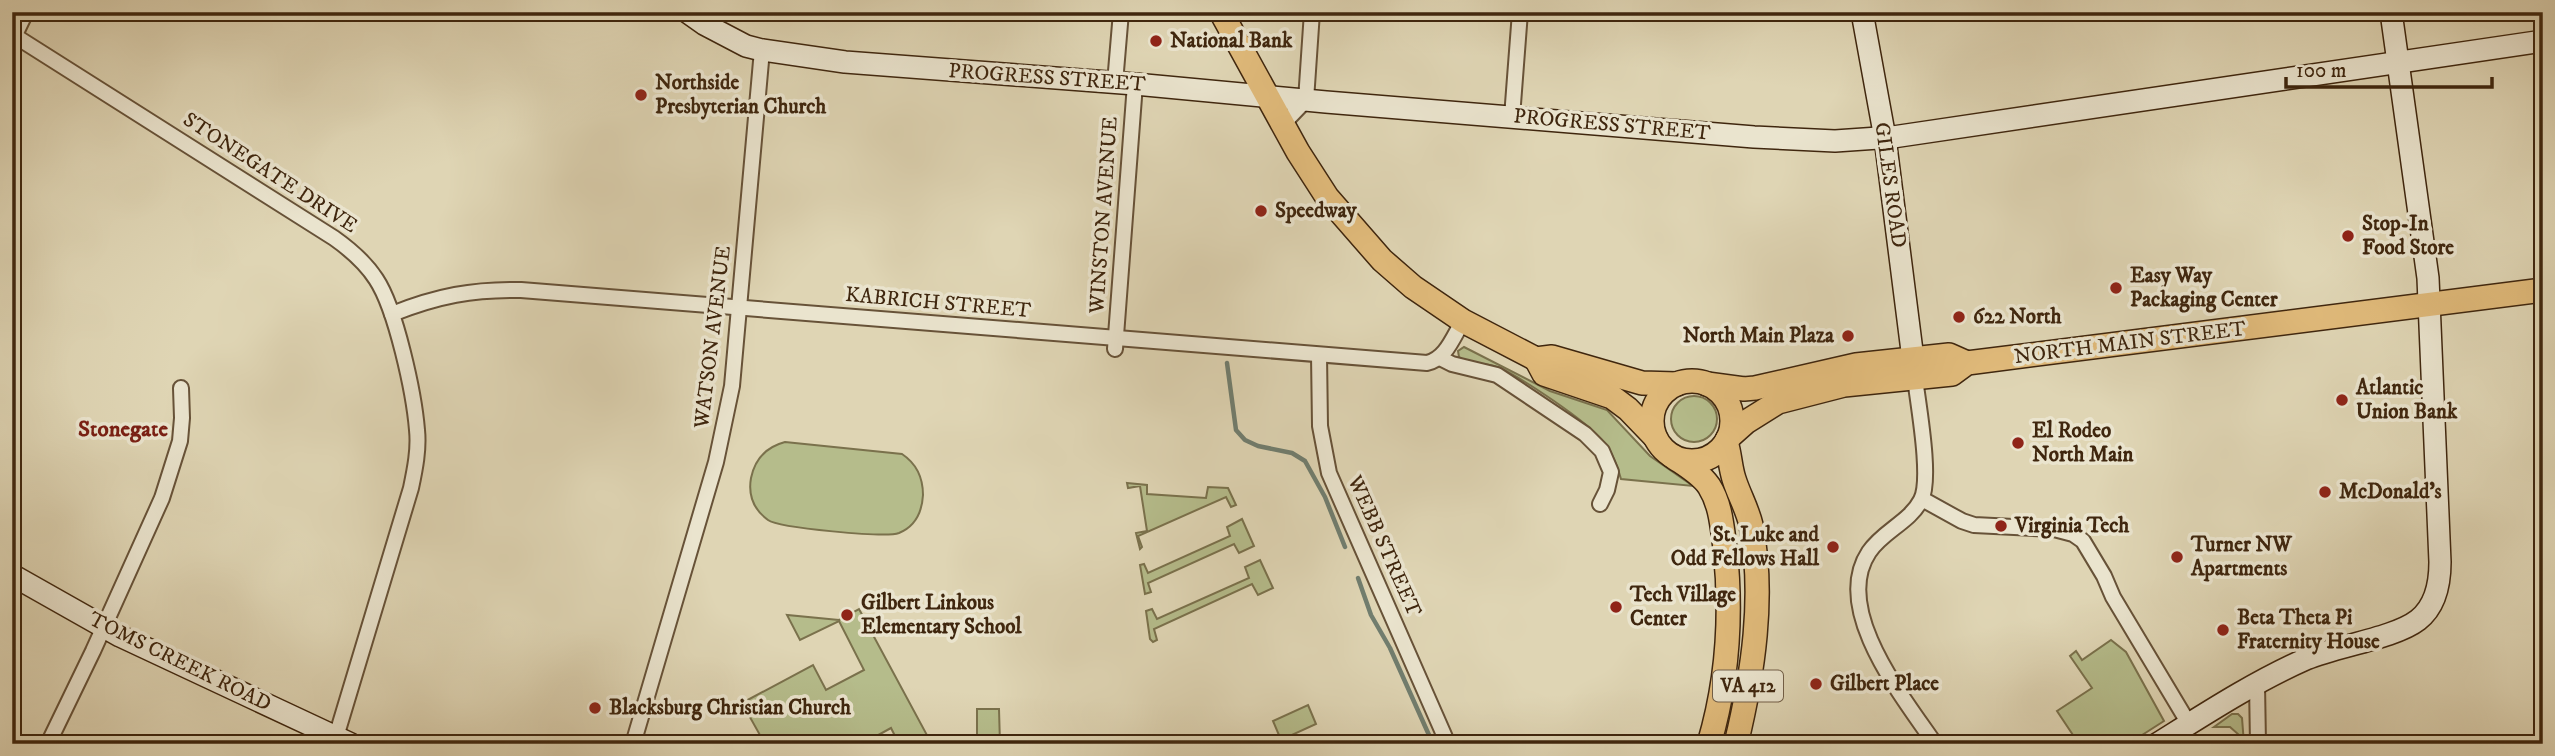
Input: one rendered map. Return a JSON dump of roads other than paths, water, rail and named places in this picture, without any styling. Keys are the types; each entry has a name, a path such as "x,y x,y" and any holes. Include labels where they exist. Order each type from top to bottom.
{"main road":[{"path":"1221,12 1298,152 1327,197 1362,238 1413,287 1463,321 1536,359 1544,374 1612,397 1628,409 1672,456 1686,461 1699,461 1714,454 1753,417 1779,402 1834,387 1883,381 1908,367 1914,368"},
{"name":"NORTH MAIN STREET","path":"1707,384 1755,388 1856,365 1914,368 1950,355 1967,363 2543,290"},
{"path":"1536,359 1552,356 1642,383 1677,384 1693,381 1707,384 1725,399 1730,410 1732,423 1727,440"},
{"path":"1655,437 1652,423 1657,401 1677,384"},
{"name":"VA 412","path":"1727,440 1734,479 1750,522 1756,560 1752,656 1736,744"},
{"name":"VA 412","path":"1672,456 1705,481 1718,503 1722,522 1730,608 1721,696 1709,744"},
{"path":"1719,744 1721,696"}],"street":[{"path":"13,39 26,12"},
{"name":"PROGRESS STREET","path":"687,12 735,41 762,50 845,62 1835,141 1885,138 2543,41"},
{"name":"WINSTON AVENUE","path":"1115,344 1125,83 1121,12"},
{"path":"1283,124 1306,100 1312,12"},
{"path":"1512,117 1520,12"},
{"name":"GILES ROAD","path":"1862,12 1885,138 1914,368"},
{"path":"2157,744 2257,684 2309,658 2413,624 2424,615 2439,583 2427,269 2391,12"},
{"name":"STONEGATE DRIVE","path":"13,39 348,248 376,279 392,314 415,417 416,464 343,740"},
{"name":"WATSON AVENUE","path":"633,744 678,597 722,438 732,386 762,50"},
{"name":"KABRICH STREET","path":"392,314 444,296 492,289 741,308 1115,344 1427,363 1440,358"},
{"path":"1463,321 1440,358 1452,364 1497,375 1584,434 1602,451 1611,472 1600,504"},
{"name":"WEBB STREET","path":"1319,355 1320,426 1329,473 1448,744"},
{"path":"1914,368 1925,463 1922,499 1903,521 1876,542 1861,567 1857,589 1863,622 1877,653 1900,693 1935,744"},
{"path":"48,744 162,498 175,461 182,418 181,388"},
{"path":"1922,499 1962,521 1975,525 2054,529 2073,534 2085,544 2113,597 2189,724"},
{"name":"TOMS CREEK ROAD","path":"12,575 104,627 343,740"},
{"path":"2257,684 2258,744"}],"waterway":[{"path":"1227,363 1236,430 1245,440 1258,446 1292,453 1305,461 1325,497 1345,547"},
{"path":"1358,578 1371,615 1390,648 1433,744"}],"place":[{"name":"National Bank","path":"1156,41"},
{"name":"Northside Presbyterian Church","path":"641,95"},
{"name":"Speedway","path":"1261,211"},
{"name":"Stop-In Food Store","path":"2348,236"},
{"name":"Easy Way Packaging Center","path":"2116,288"},
{"name":"622 North","path":"1959,317"},
{"name":"North Main Plaza","path":"1848,336"},
{"name":"Atlantic Union Bank","path":"2342,400"},
{"name":"El Rodeo North Main","path":"2018,443"},
{"name":"McDonald's","path":"2325,492"},
{"name":"Virginia Tech","path":"2001,526"},
{"name":"St. Luke and Odd Fellows Hall","path":"1833,547"},
{"name":"Turner NW Apartments","path":"2177,557"},
{"name":"Tech Village Center","path":"1616,607"},
{"name":"Gilbert Linkous Elementary School","path":"847,615"},
{"name":"Beta Theta Pi Fraternity House","path":"2223,630"},
{"name":"Gilbert Place","path":"1816,684"},
{"name":"Blacksburg Christian Church","path":"595,708"}],"district":[{"name":"Stonegate","path":"123,429"}]}
